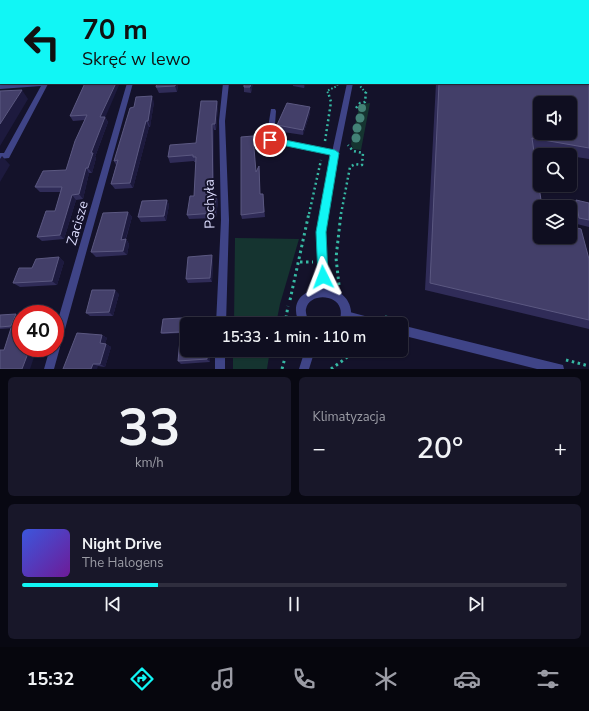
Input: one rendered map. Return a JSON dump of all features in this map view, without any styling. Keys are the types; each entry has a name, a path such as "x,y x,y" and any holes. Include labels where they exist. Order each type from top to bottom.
{"street":[{"path":"0,87 44,84 6,156 0,156"},
{"name":"Zacisze","path":"48,369 130,84"},
{"name":"Pochyła","path":"221,317 225,220 222,121 226,84"},
{"path":"324,291 321,232 335,153 350,84"},
{"path":"273,111 270,140 335,153"},
{"path":"302,317 303,303 309,295 324,291 331,293 342,302 344,317"},
{"path":"408,332 559,369"},
{"path":"220,357 220,369"},
{"path":"304,369 308,357"}],"path":[{"path":"287,317 323,151 332,102 327,91 337,86 338,84"},
{"path":"355,112 356,106 365,102 366,97 366,92 360,84"},
{"path":"342,289 338,284 336,240 350,167 355,164 362,165 363,153 353,151 349,148 348,143"},
{"path":"283,369 286,357"},
{"path":"331,369 347,357"}],"green space":[{"path":"370,103 361,150 353,149 351,144 359,107"},
{"path":"235,238 299,239 277,317 234,317"},
{"path":"233,357 269,357 267,369 233,369"}],"building":[{"path":"85,84 116,84 100,117 105,117 91,153 93,153 88,168 86,168 79,194 72,195 60,235 37,237 46,211 55,211 62,187 35,187 43,171 66,170 75,141 87,115 70,116"},
{"path":"157,84 176,84 175,86 156,87"},
{"path":"244,84 251,84 250,87 244,87"},
{"path":"439,84 589,84 589,148 543,140 577,140 577,96 533,96 532,138 533,148 533,192 540,192 541,200 533,200 533,244 577,244 577,228 581,229 589,259 589,320 430,283"},
{"path":"22,90 0,124 0,91"},
{"path":"152,96 148,121 146,121 130,183 111,184 118,160 114,161 130,108 134,107 136,97"},
{"path":"201,101 217,101 215,124 212,124 213,195 216,195 215,213 187,215 190,196 194,196 196,157 193,157 193,155 168,157 170,145 196,143"},
{"path":"287,103 310,107 303,130 277,125"},
{"path":"253,136 256,172 259,166 260,194 263,194 264,212 241,215 241,137"},
{"path":"167,200 164,216 138,217 142,201"},
{"path":"577,200 589,203 589,220 579,218"},
{"path":"128,212 121,240 126,239 123,251 91,252 103,213"},
{"path":"212,255 210,278 186,279 188,257"},
{"path":"59,257 52,281 13,283 19,268 32,268 36,259"},
{"path":"92,290 115,290 109,312 86,313"},
{"path":"12,314 11,326 0,327 0,315"},
{"path":"180,318 180,332 161,333 163,319"},
{"path":"12,328 12,357 27,357 22,369 0,369 0,350 4,350"},
{"path":"77,333 102,335 100,343 106,344 100,364 93,364 91,369 63,369"},
{"path":"180,340 180,357 207,357 207,359 178,361"}],"route":[{"path":"270,140 335,153 321,232 323,277"}]}
